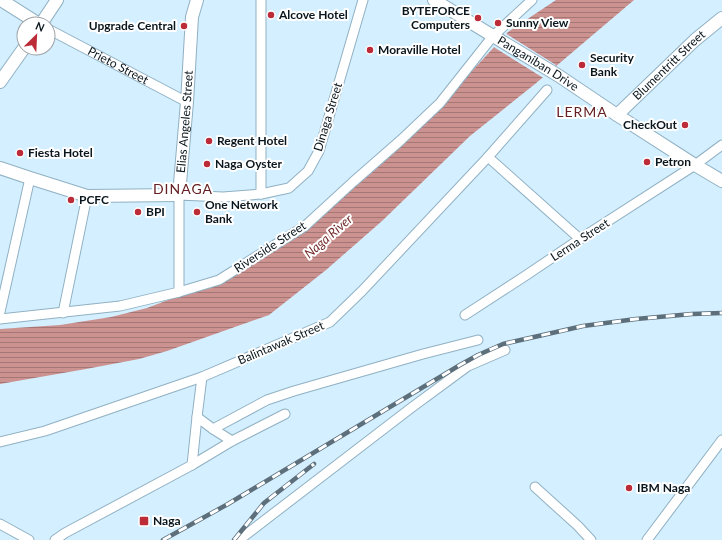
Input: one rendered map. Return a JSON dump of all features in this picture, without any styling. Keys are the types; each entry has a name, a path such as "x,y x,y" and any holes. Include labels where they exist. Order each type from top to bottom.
{"main road":[{"path":"1,0 27,16"},
{"path":"46,16 57,0"},
{"name":"Elias Angeles Street","path":"179,195 187,102 192,17 197,0"},
{"name":"Panganiban Drive","path":"434,0 552,71 617,115 722,181"},
{"name":"Blumentritt Street","path":"617,115 695,40 722,18"},
{"path":"0,82 18,56"},
{"path":"0,168 87,196 179,195"}],"street":[{"path":"261,0 261,194"},
{"name":"Dinaga Street","path":"179,195 223,197 261,194 289,188 308,171 319,151 363,0"},
{"name":"Riverside Street","path":"0,320 120,306 179,292 219,280 305,226 440,103 494,37 532,0"},
{"name":"Prieto Street","path":"56,33 187,102"},
{"name":"Balintawak Street","path":"0,442 45,431 202,377 330,322 362,291 488,157 547,90"},
{"name":"Lerma Street","path":"465,315 695,165 722,145"},
{"path":"488,157 580,239"},
{"path":"0,312 30,178"},
{"name":"Elias Angeles Street","path":"179,195 179,292"},
{"path":"63,313 87,196"},
{"path":"213,429 267,400 423,354 478,340"},
{"path":"239,540 404,412 468,366 505,350"},
{"path":"192,465 202,377"},
{"path":"55,540 192,465 232,441 285,414"},
{"path":"197,417 232,441"},
{"path":"647,540 722,440"},
{"path":"535,487 578,526 591,540"},
{"path":"0,524 29,540"}],"water":[{"name":"Naga River","path":"556,0 634,0 535,84 470,136 382,221 326,270 269,315 167,351 139,359 0,384 0,329 60,325 111,317 147,308 176,297 223,283 299,235 411,137 508,32"}],"pier":[{"path":"505,33 556,65 545,79 492,46"}],"railway":[{"path":"163,540 228,504 460,365 503,344 583,326 636,319 722,313"},
{"path":"234,540 264,503 314,464"}],"place":[{"name":"Alcove Hotel","path":"271,15"},
{"name":"BYTEFORCE Computers","path":"478,18"},
{"name":"Sunny View","path":"498,23"},
{"name":"Upgrade Central","path":"184,26"},
{"name":"Moraville Hotel","path":"370,50"},
{"name":"Security Bank","path":"582,65"},
{"name":"CheckOut","path":"685,125"},
{"name":"Regent Hotel","path":"209,141"},
{"name":"Fiesta Hotel","path":"20,153"},
{"name":"Petron","path":"647,162"},
{"name":"Naga Oyster","path":"207,164"},
{"name":"PCFC","path":"71,200"},
{"name":"BPI","path":"138,212"},
{"name":"One Network Bank","path":"197,212"},
{"name":"IBM Naga","path":"629,488"},
{"name":"Naga","path":"144,521"}],"district":[{"name":"LERMA","path":"582,112"},
{"name":"DINAGA","path":"183,189"}]}
